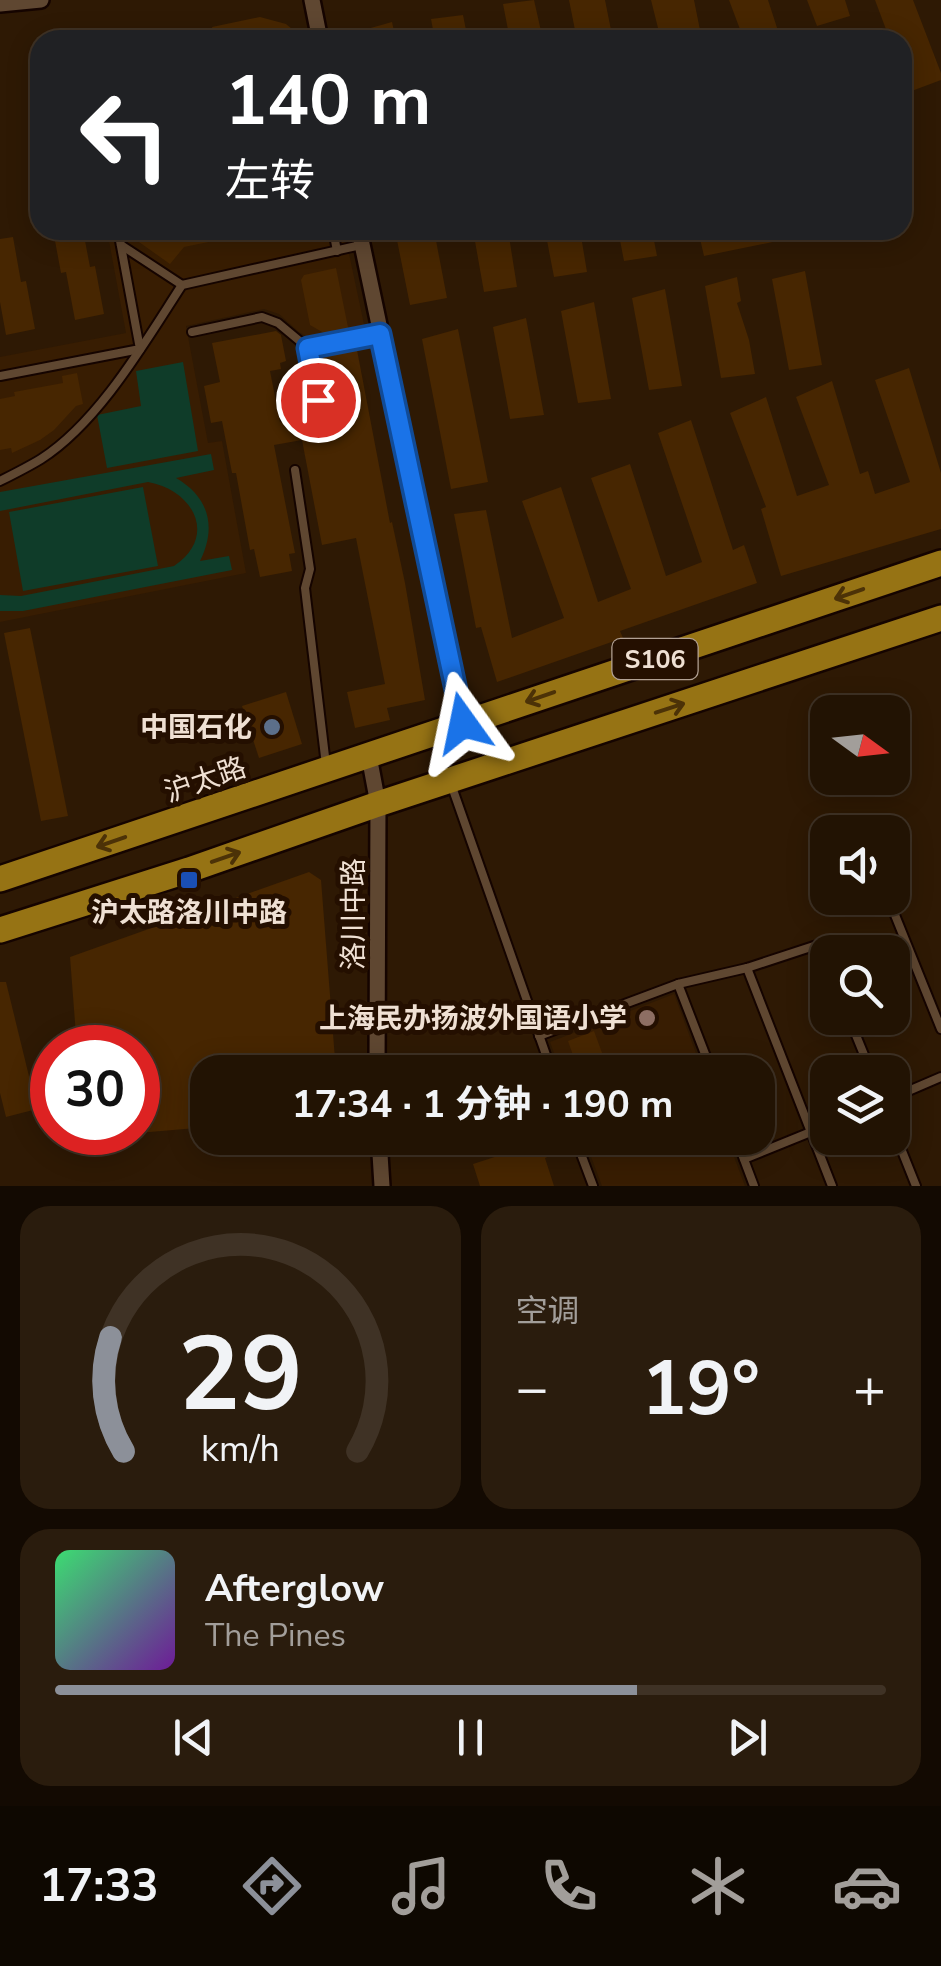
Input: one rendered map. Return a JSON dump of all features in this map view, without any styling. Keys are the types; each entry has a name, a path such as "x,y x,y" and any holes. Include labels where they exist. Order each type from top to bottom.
{"main road":[{"name":"沪太路","path":"0,879 941,563"},
{"name":"S106","path":"0,930 941,618"}],"street":[{"path":"0,4 42,0"},
{"path":"312,0 318,30"},
{"path":"360,240 463,723"},
{"name":"洛川中路","path":"369,756 378,804 377,1055"},
{"path":"380,1155 382,1186"}],"lane":[{"path":"120,240 140,349"},
{"path":"334,240 337,251"},
{"path":"0,481 44,458 76,429 108,393 182,286 337,251 356,240"},
{"path":"121,245 182,286"},
{"path":"192,332 262,318 278,323 308,348 318,400"},
{"path":"308,348 380,334"},
{"path":"0,376 140,349"},
{"path":"295,470 310,569 305,588 327,770"},
{"path":"450,782 546,1055"},
{"path":"895,915 941,1029"},
{"path":"539,1036 678,984 747,968 810,947"},
{"path":"747,968 810,1129"},
{"path":"678,984 705,1055"},
{"path":"910,1090 941,1077"},
{"path":"744,1159 810,1132"},
{"path":"582,1155 593,1186"},
{"path":"742,1155 754,1186"},
{"path":"820,1155 832,1186"},
{"path":"904,1155 916,1186"}],"shaded area":[{"path":"109,240 346,240 365,329 311,339 279,314 264,309 186,326 208,443 222,441 246,573 0,622 0,357 126,333"},
{"name":"上海民办扬波外国语小学","path":"674,994 697,1055 555,1055 550,1042"},
{"path":"590,1155 733,1155 745,1186 602,1186"}],"green space":[{"path":"183,362 198,451 107,468 97,415 141,406 136,371"},
{"path":"211,454 214,470 176,478 196,494 207,514 208,536 200,561 229,556 232,570 23,611 0,611 0,595 21,596 174,566 195,542 197,529 195,516 178,494 148,482 0,511 0,492"},
{"path":"143,487 158,566 23,591 9,512"}],"building":[{"path":"534,0 541,30 508,30 503,4"},
{"path":"569,0 605,0 611,30 575,30"},
{"path":"651,0 694,0 700,30 658,30"},
{"path":"729,0 768,0 778,30 740,30"},
{"path":"807,0 845,0 850,16 817,26"},
{"path":"875,0 913,0 941,80 912,91 912,30 886,30"},
{"path":"463,15 466,30 433,30 431,19"},
{"path":"260,17 286,24 292,30 213,30 212,27"},
{"path":"392,22 394,30 363,30"},
{"path":"13,237 35,329 6,335 0,302 0,239"},
{"path":"55,240 85,240 90,267 95,266 104,314 75,320 66,272 61,273"},
{"path":"218,240 184,247 170,264 139,242"},
{"path":"397,240 436,240 447,298 410,305"},
{"path":"475,240 510,240 517,287 484,292"},
{"path":"547,240 582,240 587,272 554,277"},
{"path":"620,240 654,240 657,256 624,261"},
{"path":"700,240 782,240 704,256"},
{"path":"336,268 349,332 329,336 310,325 301,280 304,275"},
{"path":"805,271 822,365 789,370 772,279"},
{"path":"737,277 741,301 737,303 755,374 721,378 705,286"},
{"path":"665,289 682,386 649,390 632,298"},
{"path":"594,302 611,399 578,403 561,311"},
{"path":"526,318 544,415 510,419 493,327"},
{"path":"458,329 488,482 451,489 422,339"},
{"path":"276,331 281,335 286,361 280,363 281,369 270,371 280,422 330,412 319,358 357,350 425,700 387,708 390,720 355,728 347,692 385,684 356,538 322,545 302,440 274,445 295,553 289,554 292,571 260,577 254,549 250,550 222,421 211,423 204,386 220,382 212,343"},
{"path":"909,368 941,473 941,529 781,576 761,509 766,507 730,413 766,397 797,496 829,485 796,397 832,381 860,474 868,471 875,494 910,482 875,380"},
{"path":"77,373 83,404 40,440 12,453 11,448 0,450 0,399 15,396 14,392 63,383 62,376"},
{"path":"691,420 733,550 744,545 757,583 620,631 623,638 497,682 481,627 476,628 454,514 486,510 512,638 564,618 522,501 561,487 598,602 631,589 591,478 630,464 666,576 702,562 658,433"},
{"path":"30,628 68,816 41,821 4,633"},
{"path":"286,692 302,744 259,758 242,706"},
{"path":"309,872 321,880 335,1055 190,1055 190,1129 160,1131 160,1025 75,1025 70,957"},
{"path":"0,982 6,982 30,1080 30,1111 6,1117 0,1093"},
{"path":"594,1031 603,1055 573,1055 568,1041"},
{"path":"501,1155 552,1155 545,1158 554,1186 480,1186 473,1164"}],"place":[{"name":"中国石化","path":"272,727"},
{"name":"沪太路洛川中路","path":"189,880"},
{"name":"上海民办扬波外国语小学","path":"647,1018"}],"route":[{"path":"318,400 308,348 380,334 463,723"}]}
